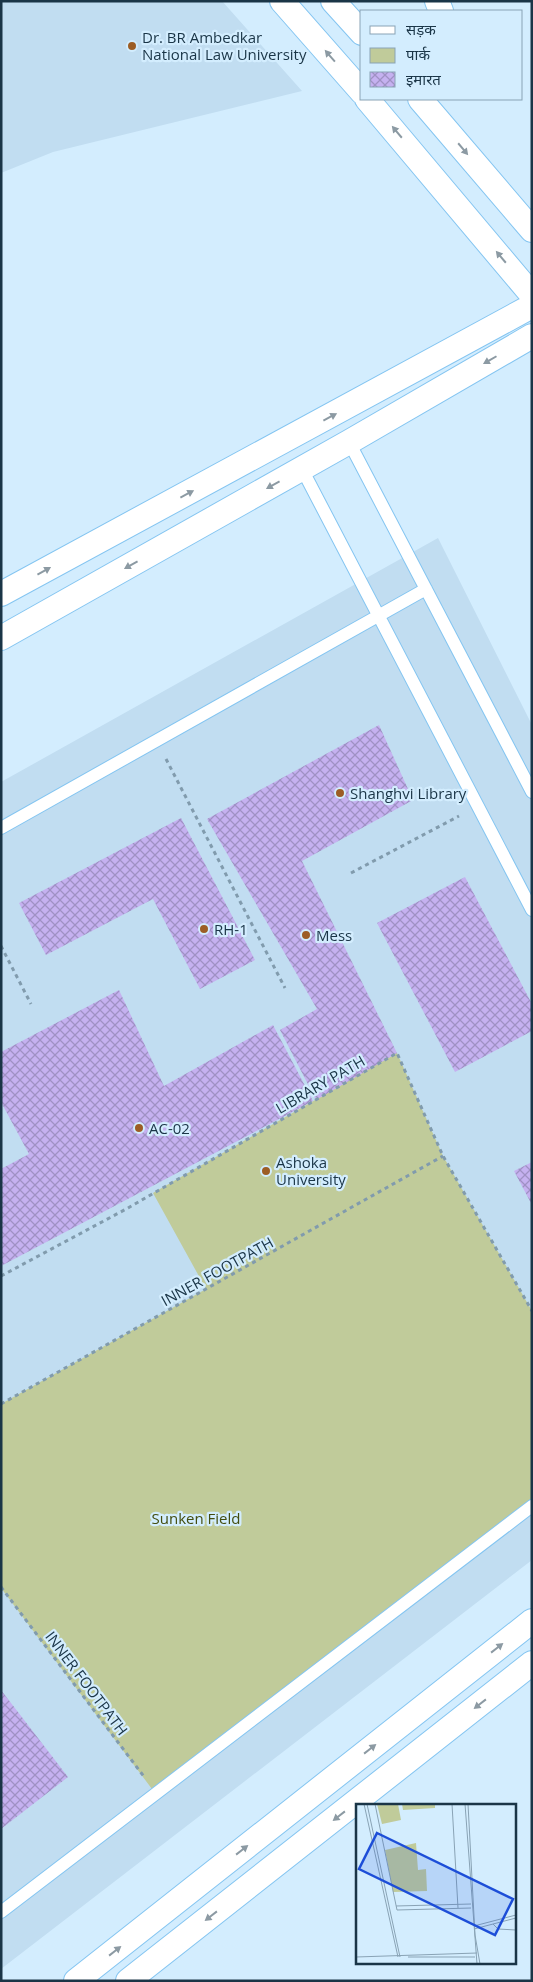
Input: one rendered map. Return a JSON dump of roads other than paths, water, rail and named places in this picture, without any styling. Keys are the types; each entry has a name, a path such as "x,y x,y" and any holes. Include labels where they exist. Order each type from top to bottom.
{"street":[{"path":"282,1 360,90"},
{"path":"334,1 360,31"},
{"path":"369,100 532,295"},
{"path":"421,100 532,230"},
{"path":"1,594 532,306"},
{"path":"1,638 302,469 532,336"},
{"path":"76,1981 532,1621"},
{"path":"128,1981 532,1663"}],"lane":[{"path":"349,442 532,792"},
{"path":"302,469 532,910"},
{"path":"1,828 426,589"},
{"path":"1,1912 532,1506"}],"place":[{"name":"Dr. BR Ambedkar National Law University","path":"132,46"},
{"name":"Shanghvi Library","path":"340,793"},
{"name":"RH-1","path":"204,929"},
{"name":"Mess","path":"306,935"},
{"name":"AC-02","path":"139,1128"},
{"name":"Ashoka University","path":"266,1171"}],"park label":[{"name":"Sunken Field","path":"196,1518"}]}
